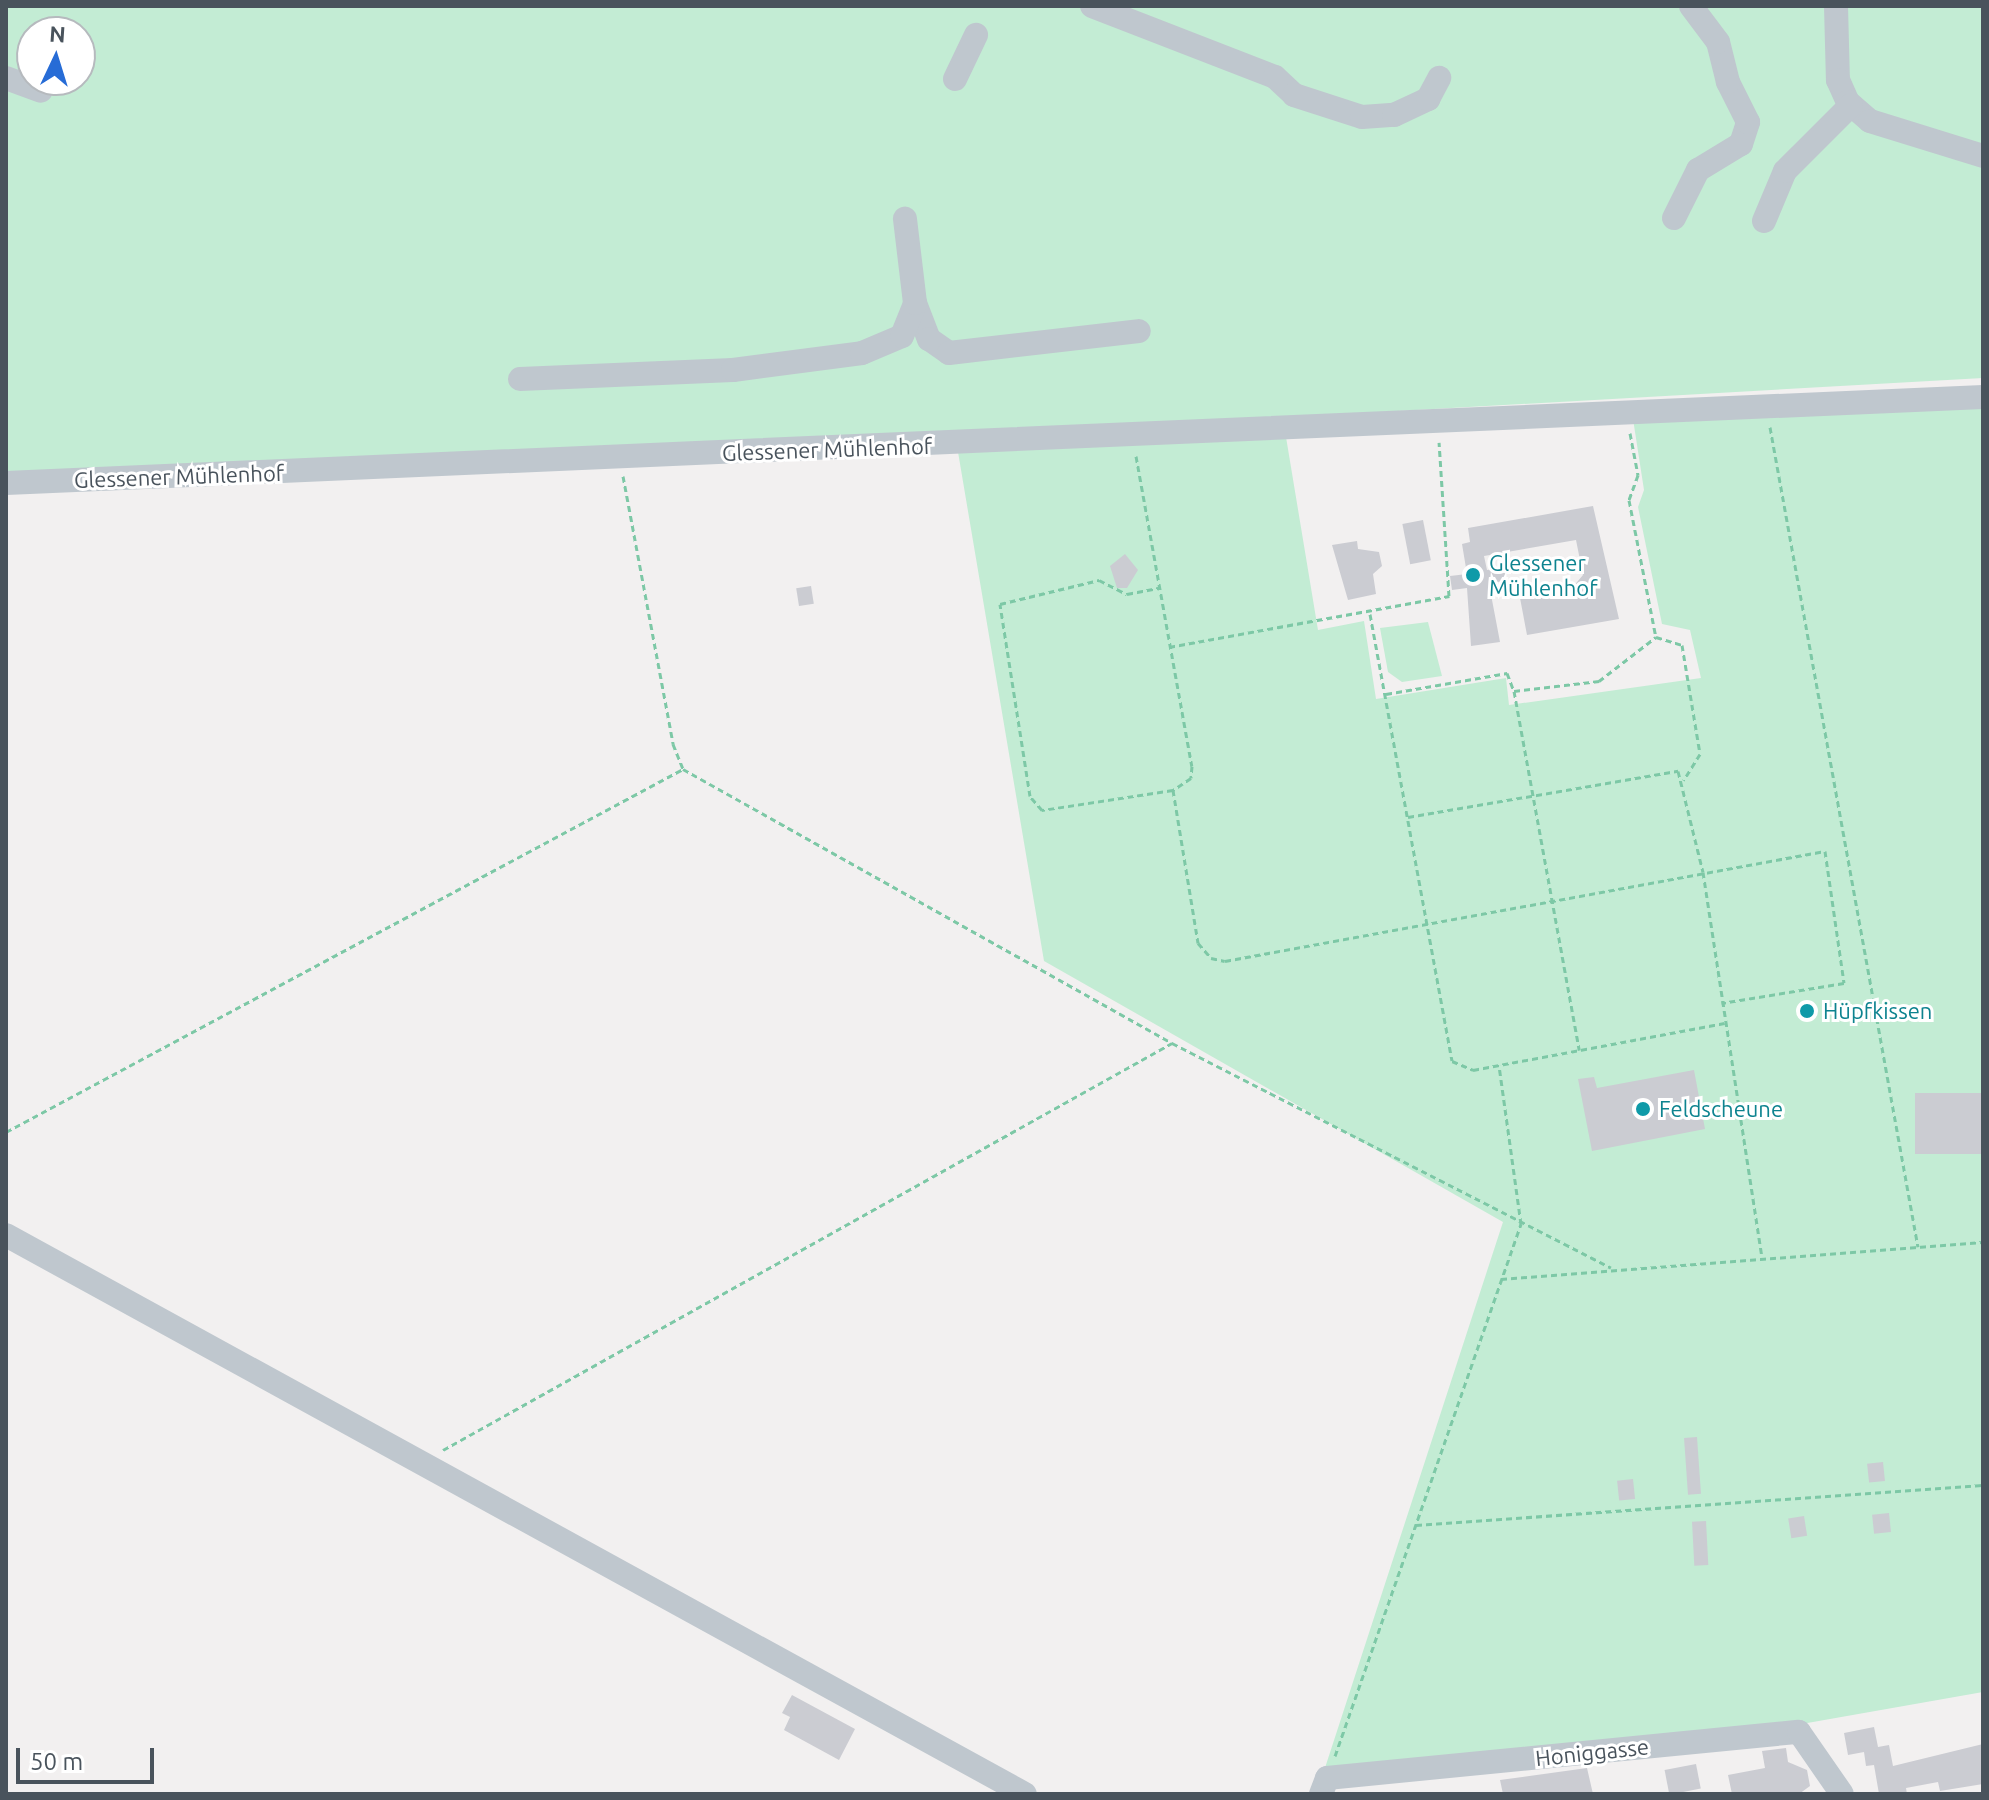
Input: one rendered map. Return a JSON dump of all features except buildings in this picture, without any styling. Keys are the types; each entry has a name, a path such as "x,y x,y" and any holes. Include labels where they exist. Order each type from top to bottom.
{"street":[{"path":"1092,6 1275,77 1294,95 1362,117 1394,115 1428,99 1439,78"},
{"path":"1674,218 1698,170 1741,144 1748,122 1728,82 1718,42 1691,6"},
{"path":"1836,6 1838,80 1851,105 1870,121 1983,156"},
{"path":"955,79 976,35"},
{"path":"1764,221 1785,171 1851,105"},
{"path":"905,219 915,303 929,339 949,353 1139,331"},
{"path":"520,379 733,370 862,353 902,336 915,303"},
{"name":"Glessener Mühlenhof","path":"6,483 1983,397"},
{"path":"6,1235 1025,1794"},
{"name":"Honiggasse","path":"1324,1786 1799,1732 1842,1794"}],"path":[{"path":"1767,407 1918,1247"},
{"path":"1627,413 1638,475 1629,500 1656,637"},
{"path":"1169,647 1370,614 1449,596 1436,420"},
{"path":"1133,435 1192,766 1191,778 1173,790 1051,811 1035,805 998,613 1007,598 1099,580 1127,594 1159,588"},
{"path":"620,457 673,744 683,769 1172,1043 1611,1268"},
{"path":"1370,614 1408,817 1424,923 1452,1061 1461,1070 1499,1066 1725,1023"},
{"path":"1514,691 1599,681 1656,637"},
{"path":"1656,637 1682,645 1700,754 1683,781"},
{"path":"1386,694 1507,673 1514,691 1534,792 1579,1050"},
{"path":"6,1132 683,769"},
{"path":"1408,817 1666,769 1678,771 1683,781 1703,872 1762,1258"},
{"path":"1173,790 1198,943 1211,958 1225,961 1825,851 1844,983 1722,1003"},
{"path":"422,1462 1172,1043"},
{"path":"1324,1786 1521,1224 1499,1066"},
{"path":"1501,1279 1611,1268 1983,1242"},
{"path":"1416,1525 1983,1485"}],"green space":[{"path":"6,6 1983,6 1983,378 957,436 6,478"},
{"path":"1983,405 1983,1692 1796,1725 1323,1774 1503,1222 1044,961 958,452 1286,437 1318,630 1364,621 1376,699 1506,678 1509,705 1701,678 1690,630 1662,624 1638,507 1644,490 1633,419"},
{"path":"1428,622 1442,676 1402,682 1388,672 1380,628"}],"place":[{"name":"Glessener Mühlenhof","path":"1473,575"},
{"name":"Hüpfkissen","path":"1807,1011"},
{"name":"Feldscheune","path":"1643,1109"}]}
